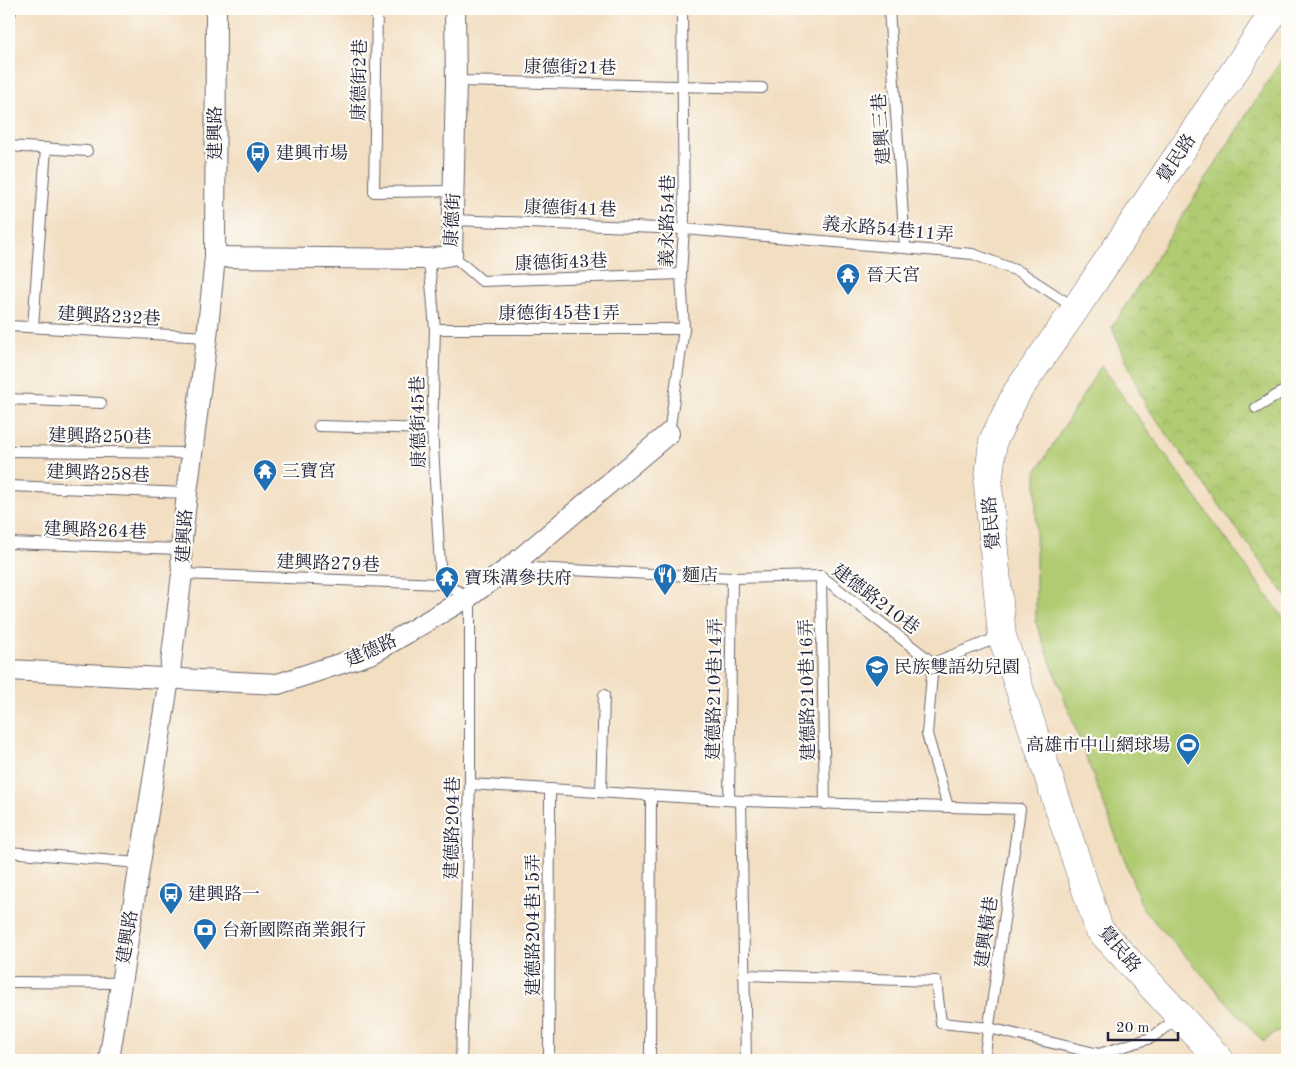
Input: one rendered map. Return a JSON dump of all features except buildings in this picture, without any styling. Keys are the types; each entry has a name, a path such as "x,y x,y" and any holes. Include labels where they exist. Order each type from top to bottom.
{"street":[{"name":"建興路","path":"109,1060 138,863 169,679 182,574 180,549 207,337 215,257 216,9"},
{"name":"康德街","path":"215,257 429,259 452,255 456,81 455,9"},
{"name":"覺民路","path":"1220,1060 1099,929 1002,636 988,485 993,441 1017,392 1076,308 1276,9"},
{"name":"建德路","path":"9,670 278,684 373,653 470,596 510,568 668,433"}],"lane":[{"name":"康德街2巷","path":"377,9 374,192 454,191"},
{"name":"義永路54巷","path":"668,433 684,329 681,274 684,229 682,9"},
{"name":"建興三巷","path":"890,9 905,246"},
{"name":"康德街21巷","path":"456,81 762,88"},
{"path":"9,146 87,151"},
{"path":"33,328 46,148"},
{"name":"康德街41巷","path":"454,220 684,229"},
{"name":"義永路54巷11弄","path":"684,229 905,246 973,254 1020,272 1076,308"},
{"name":"康德街43巷","path":"452,255 482,281 681,274"},
{"name":"康德街45巷","path":"429,259 435,329 432,429 441,584"},
{"name":"建興路232巷","path":"9,326 207,337"},
{"name":"康德街45巷1弄","path":"435,329 684,329"},
{"path":"1256,408 1287,389"},
{"path":"9,399 101,403"},
{"path":"319,426 432,429"},
{"name":"建興路250巷","path":"9,451 191,453"},
{"name":"建興路258巷","path":"9,486 187,493"},
{"name":"建興路264巷","path":"9,543 180,549"},
{"name":"建德路210巷","path":"510,568 732,578 821,576 933,663"},
{"name":"建興路279巷","path":"182,574 441,584 470,596"},
{"name":"建德路210巷16弄","path":"821,576 825,804"},
{"name":"建德路210巷14弄","path":"729,800 732,578"},
{"name":"建德路204巷","path":"461,1060 470,784 470,596"},
{"path":"470,784 741,801 948,807 927,734 933,663 1002,636"},
{"path":"601,792 604,695"},
{"name":"建德路204巷15弄","path":"549,1060 550,789"},
{"path":"650,1060 651,795"},
{"path":"741,801 746,1060"},
{"name":"建興橫巷","path":"948,807 1020,809 984,1060"},
{"path":"9,852 138,863"},
{"path":"744,975 936,981 941,1023 989,1028 1099,1054 1151,1038 1180,1016"},
{"path":"9,982 120,983"}],"green space":[{"path":"1287,51 1287,597 1145,404 1112,327"},
{"name":"高雄市中山網球場","path":"1101,366 1287,623 1287,1025 1263,1042 1143,909 1036,623 1036,472"}],"place":[{"name":"建興市場","path":"258,174"},
{"name":"晉天宮","path":"848,296"},
{"name":"三寶宮","path":"265,492"},
{"name":"麵店","path":"665,596"},
{"name":"寶珠溝參扶府","path":"447,599"},
{"name":"民族雙語幼兒園","path":"877,688"},
{"name":"高雄市中山網球場","path":"1188,766"},
{"name":"建興路一","path":"171,915"},
{"name":"台新國際商業銀行","path":"205,951"}]}
